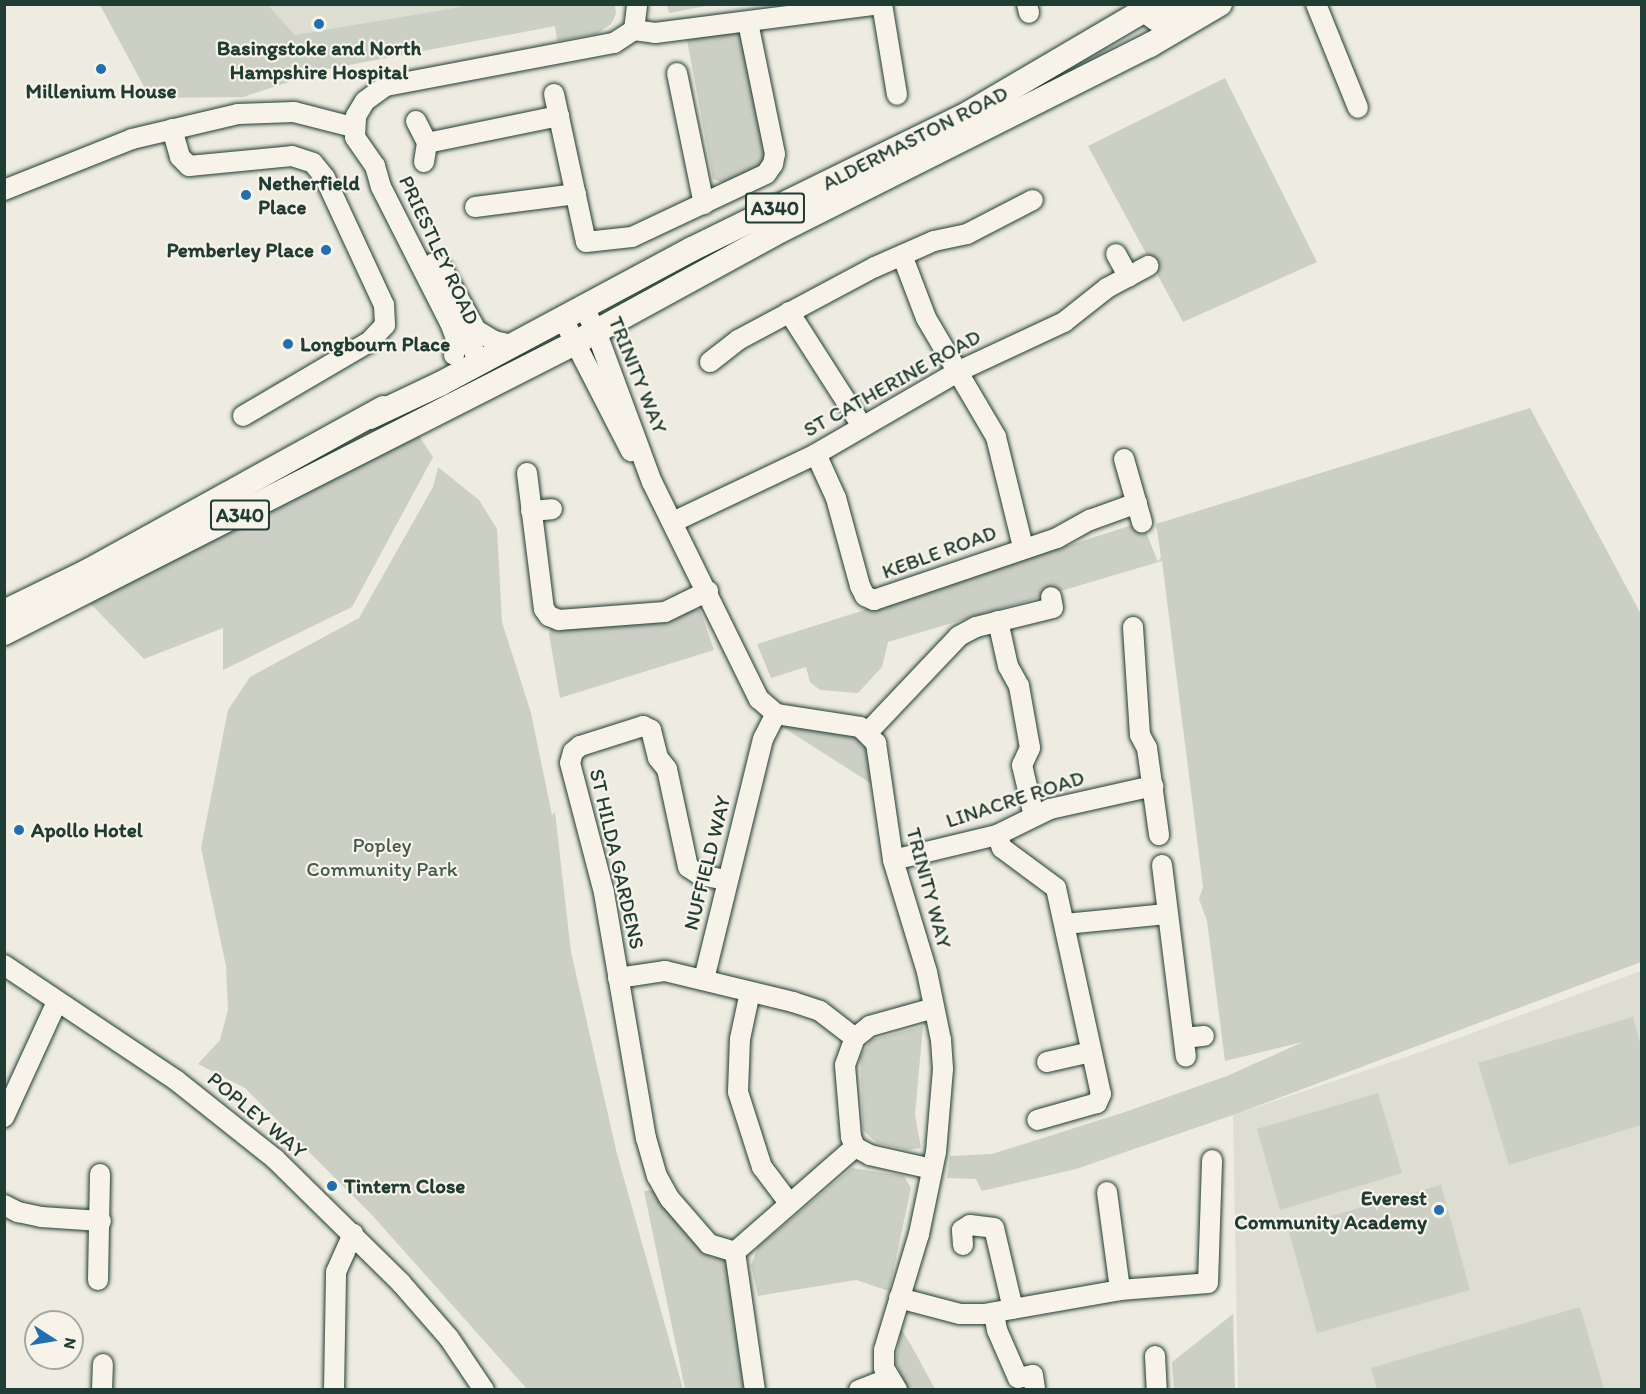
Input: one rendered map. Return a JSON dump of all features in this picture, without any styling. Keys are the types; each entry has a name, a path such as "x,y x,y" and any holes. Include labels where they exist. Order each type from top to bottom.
{"main road":[{"name":"A340","path":"969,113 997,85 1106,19 1118,4"},
{"path":"1145,6 1157,18 1187,4"},
{"name":"ALDERMASTON ROAD","path":"4,633 575,343 772,235 1150,45 1220,4"},
{"name":"ALDERMASTON ROAD","path":"4,612 572,311 969,113 1145,6"},
{"path":"1145,6 1150,45"},
{"name":"ALDERMASTON ROAD","path":"370,417 435,377 454,355 505,366 575,343"},
{"path":"474,394 478,362"}],"street":[{"path":"627,4 636,19 655,33 881,4 897,95"},
{"path":"1316,4 1358,108"},
{"path":"4,190 113,145 172,129 268,111 314,116 353,127 365,101 386,86 592,49 628,37 636,19"},
{"path":"554,94 586,242 632,237 766,174 773,164 775,154 748,22"},
{"path":"677,73 704,204"},
{"path":"416,121 426,153 559,116"},
{"name":"PRIESTLEY ROAD","path":"353,127 355,137 375,166 389,179 434,263 463,320 478,362"},
{"path":"172,129 180,157 189,166 292,156 314,163 325,178 384,305 385,325 369,342 243,416"},
{"name":"PRIESTLEY ROAD","path":"375,166 381,187 450,323 457,341 454,355"},
{"path":"475,207 576,194"},
{"path":"710,362 738,340 902,255 934,242 967,234 1033,200"},
{"path":"1116,254 1128,277"},
{"path":"902,255 926,318 996,437 1023,547"},
{"name":"PRIESTLEY ROAD","path":"434,263 443,270 476,330 511,345"},
{"name":"ST CATHERINE ROAD","path":"673,522 816,454 959,371 1064,322 1128,277 1148,266"},
{"name":"TRINITY WAY","path":"572,311 596,331 641,447 644,464 708,591 754,690 776,714"},
{"name":"TRINITY WAY","path":"572,311 575,343 629,449 644,464"},
{"path":"789,312 862,426"},
{"name":"KEBLE ROAD","path":"816,454 836,498 865,596 874,600 1023,547 1058,538 1090,520 1139,513 1124,459"},
{"path":"527,473 544,609 549,616 559,620 665,612 708,591"},
{"path":"531,511 552,509"},
{"path":"776,714 845,722 868,732 959,636 998,621 1053,608 1051,597"},
{"path":"998,621 1008,666 1019,686 1023,707 1030,748 1022,765 1034,816"},
{"path":"1140,635 1140,735 1147,748 1159,835"},
{"name":"NUFFIELD WAY","path":"704,979 726,880 763,739 776,714"},
{"name":"ST HILDA GARDENS","path":"704,979 665,971 618,978 604,893 570,763 573,752 580,746 644,726 651,730 658,758 667,769 688,867 700,875 726,880"},
{"name":"TRINITY WAY","path":"868,732 876,744 880,760 892,860 941,1040 943,1094 932,1169 919,1234 884,1350 893,1384"},
{"name":"LINACRE ROAD","path":"892,860 997,835 1034,816 1153,786"},
{"path":"997,835 1002,848 1056,888 1101,1094 1097,1103 1037,1120"},
{"path":"1162,866 1185,1048 1204,1036"},
{"path":"1065,924 1167,914"},
{"name":"POPLEY WAY","path":"4,965 199,1098 275,1159 353,1234 498,1389"},
{"path":"618,978 646,1138 657,1176 670,1199 709,1244 735,1252"},
{"path":"704,979 820,1011 855,1038"},
{"path":"750,992 740,1039 738,1092 762,1167 790,1204"},
{"path":"6,1108 57,1002"},
{"path":"932,1169 870,1155 855,1148 851,1137 845,1065 855,1038 870,1026 934,1008"},
{"path":"1047,1062 1091,1052"},
{"path":"735,1252 855,1148"},
{"path":"899,1298 960,1314 994,1313 1120,1290 1208,1283 1212,1160"},
{"path":"98,1280 101,1221 100,1174"},
{"path":"1107,1192 1120,1290"},
{"path":"4,1205 18,1212 41,1217 101,1221"},
{"path":"963,1245 962,1230 970,1225 994,1228 1013,1309"},
{"path":"334,1389 336,1272 353,1234"},
{"path":"735,1252 755,1389"},
{"path":"994,1313 997,1330 1018,1378 1033,1375 1035,1389"},
{"name":"POPLEY WAY","path":"449,1338 484,1389"},
{"path":"1155,1356 1158,1389"},
{"path":"102,1389 105,1364"},
{"path":"859,1389 893,1384"}],"shaded area":[{"name":"Basingstoke and North Hampshire Hospital","path":"268,5 478,5 295,35"},
{"name":"Everest Community Academy","path":"1641,971 1641,1389 1238,1389 1233,1115 1418,1053"}],"green space":[{"path":"478,4 615,5 616,14 611,24 597,34 557,41 555,26 328,69 243,97 150,98 100,5 268,5 295,35"},
{"path":"667,4 711,5 669,13"},
{"path":"735,31 744,34 769,157 765,166 727,184 713,179 687,40"},
{"path":"1225,78 1317,262 1183,322 1088,146"},
{"path":"1530,408 1641,614 1641,962 1233,1115 1076,1169 982,1191 976,1179 947,1178 950,1156 992,1154 1125,1112 1227,1076 1303,1042 1225,1061 1207,921 1199,899 1203,887 1162,561 888,642 882,667 858,693 820,690 810,682 806,667 771,678 757,644 1142,522 1158,562 1161,557 1156,524"},
{"path":"417,433 433,457 352,607 223,670 223,628 144,659 88,601"},
{"name":"Popley Community Park","path":"438,467 479,500 497,529 502,622 531,713 552,815 555,812 571,952 617,1154 683,1389 527,1389 372,1215 245,1088 198,1064 220,1040 228,1010 226,966 201,848 228,710 250,677 359,618 433,487"},
{"path":"700,610 714,650 560,698 549,634 553,620"},
{"path":"778,724 846,726 872,747 875,786"},
{"path":"1633,1017 1641,1047 1641,1125 1509,1165 1478,1063"},
{"path":"923,1026 915,1115 921,1148 908,1150 877,1143 863,1130 860,1057 871,1040"},
{"path":"1378,1093 1402,1173 1280,1210 1257,1129"},
{"path":"852,1168 904,1176 911,1188 889,1291 856,1280 758,1296 751,1265 758,1247"},
{"path":"1441,1185 1470,1290 1317,1333 1288,1228"},
{"path":"657,1190 687,1233 711,1257 729,1259 749,1389 685,1389 644,1191"},
{"path":"1580,1307 1604,1389 1377,1389 1371,1368"},
{"path":"1233,1314 1235,1389 1174,1389 1172,1362"},
{"path":"901,1329 935,1389 907,1389 896,1362"}],"place":[{"name":"Basingstoke and North Hampshire Hospital","path":"319,24"},
{"name":"Millenium House","path":"101,69"},
{"name":"Netherfield Place","path":"246,195"},
{"name":"Pemberley Place","path":"326,250"},
{"name":"Longbourn Place","path":"288,344"},
{"name":"Apollo Hotel","path":"19,830"},
{"name":"Tintern Close","path":"332,1186"},
{"name":"Everest Community Academy","path":"1439,1210"}]}
